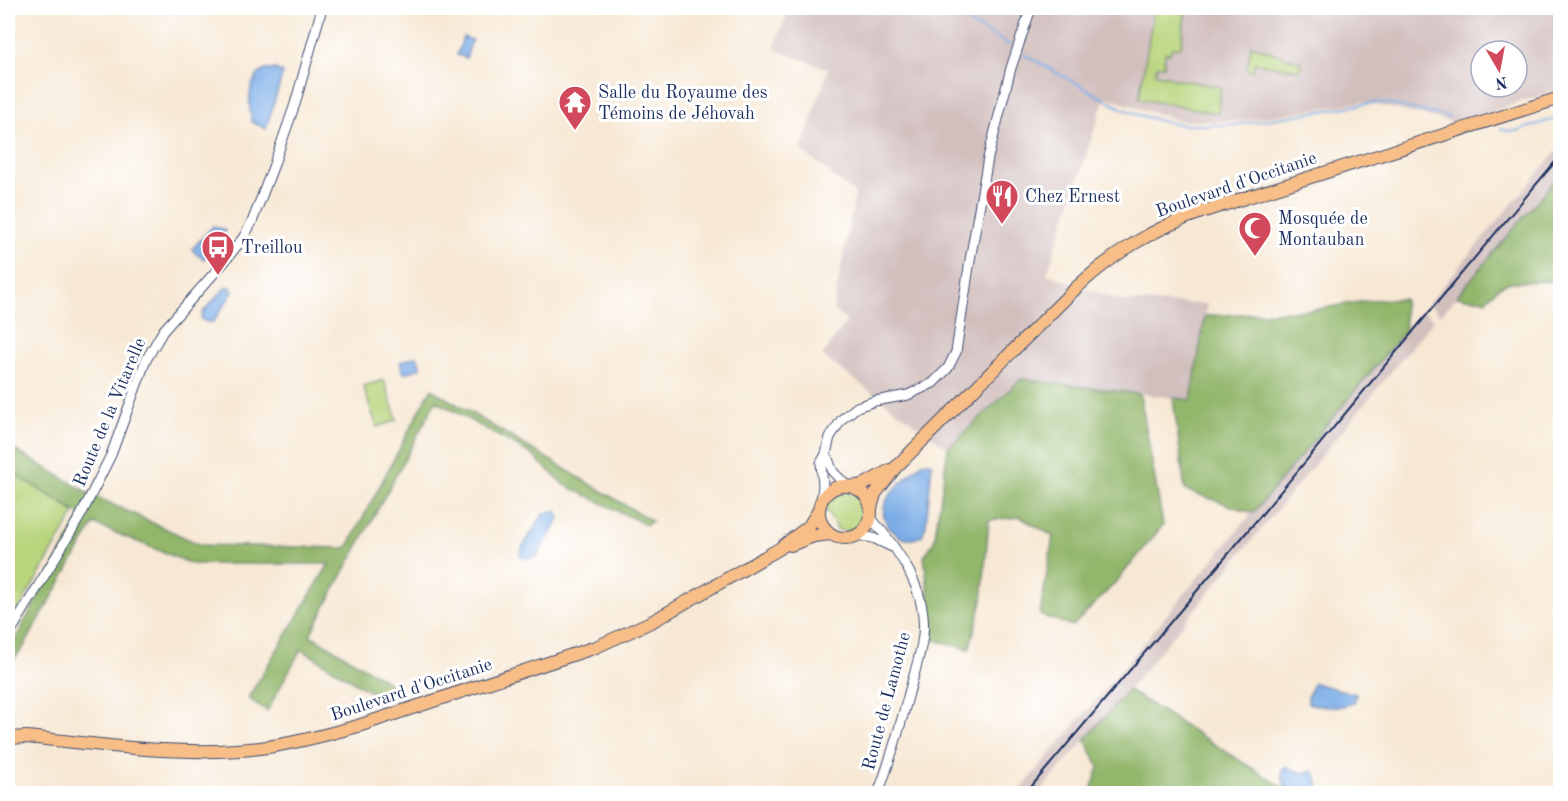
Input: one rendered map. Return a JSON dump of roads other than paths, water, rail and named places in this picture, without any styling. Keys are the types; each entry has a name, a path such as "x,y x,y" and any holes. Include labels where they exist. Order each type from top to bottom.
{"main road":[{"name":"Boulevard d'Occitanie","path":"870,512 875,494 896,467 1088,276 1119,252 1151,232 1222,204 1560,98"},
{"name":"Boulevard d'Occitanie","path":"850,486 865,484 896,467"},
{"path":"850,486 866,497 870,512 865,528 856,535 843,538 831,534 823,526 819,515 820,505 832,489 850,486"},
{"name":"Boulevard d'Occitanie","path":"8,738 27,737 148,749 216,751 270,747 358,726 596,647 672,610 779,549 809,526 820,505"},
{"name":"Boulevard d'Occitanie","path":"779,549 814,536 831,534"},
{"name":"Boulevard d'Occitanie","path":"8,732 27,737"}],"street":[{"name":"Route de la Vitarelle","path":"8,636 92,495 111,455 146,360 154,346 163,331 225,261 252,222 295,104 322,8"},
{"path":"820,505 823,489 822,463 835,428 849,412 857,406 908,395 933,383 948,368 956,352 988,158 1011,68 1031,8"},
{"path":"826,454 832,472 850,486"},
{"name":"Route de Lamothe","path":"870,512 910,573 922,610 923,633 905,708 878,794"},
{"path":"856,535 879,540 896,551"}],"water":[{"path":"463,37 472,40 466,58 457,55"},
{"path":"275,69 283,73 266,129 252,122 250,93 259,74 265,70"},
{"path":"213,226 225,230 223,238 204,259 192,249"},
{"path":"226,287 231,287 233,292 213,322 201,319 203,312"},
{"path":"417,356 421,368 404,373 400,362"},
{"path":"922,463 932,463 926,525 922,536 905,539 898,536 886,523 883,514 885,504 905,478"},
{"path":"557,511 560,518 537,556 525,559 520,555 523,546 544,513"},
{"path":"1314,683 1356,694 1354,702 1337,707 1308,703 1309,693"},
{"path":"1286,767 1303,773 1313,771 1317,778 1317,793 1292,793 1283,780 1282,770"}],"waterway":[{"path":"942,8 1010,45"},
{"path":"1025,55 1119,107 1136,114 1183,125 1234,125 1372,103 1389,104 1449,117"},
{"path":"1501,129 1517,131 1560,117"}],"railway":[{"path":"1025,794 1560,156"}],"place":[{"name":"Salle du Royaume des Témoins de Jéhovah","path":"575,131"},
{"name":"Chez Ernest","path":"1002,225"},
{"name":"Mosquée de Montauban","path":"1255,257"},
{"name":"Treillou","path":"218,276"}]}
